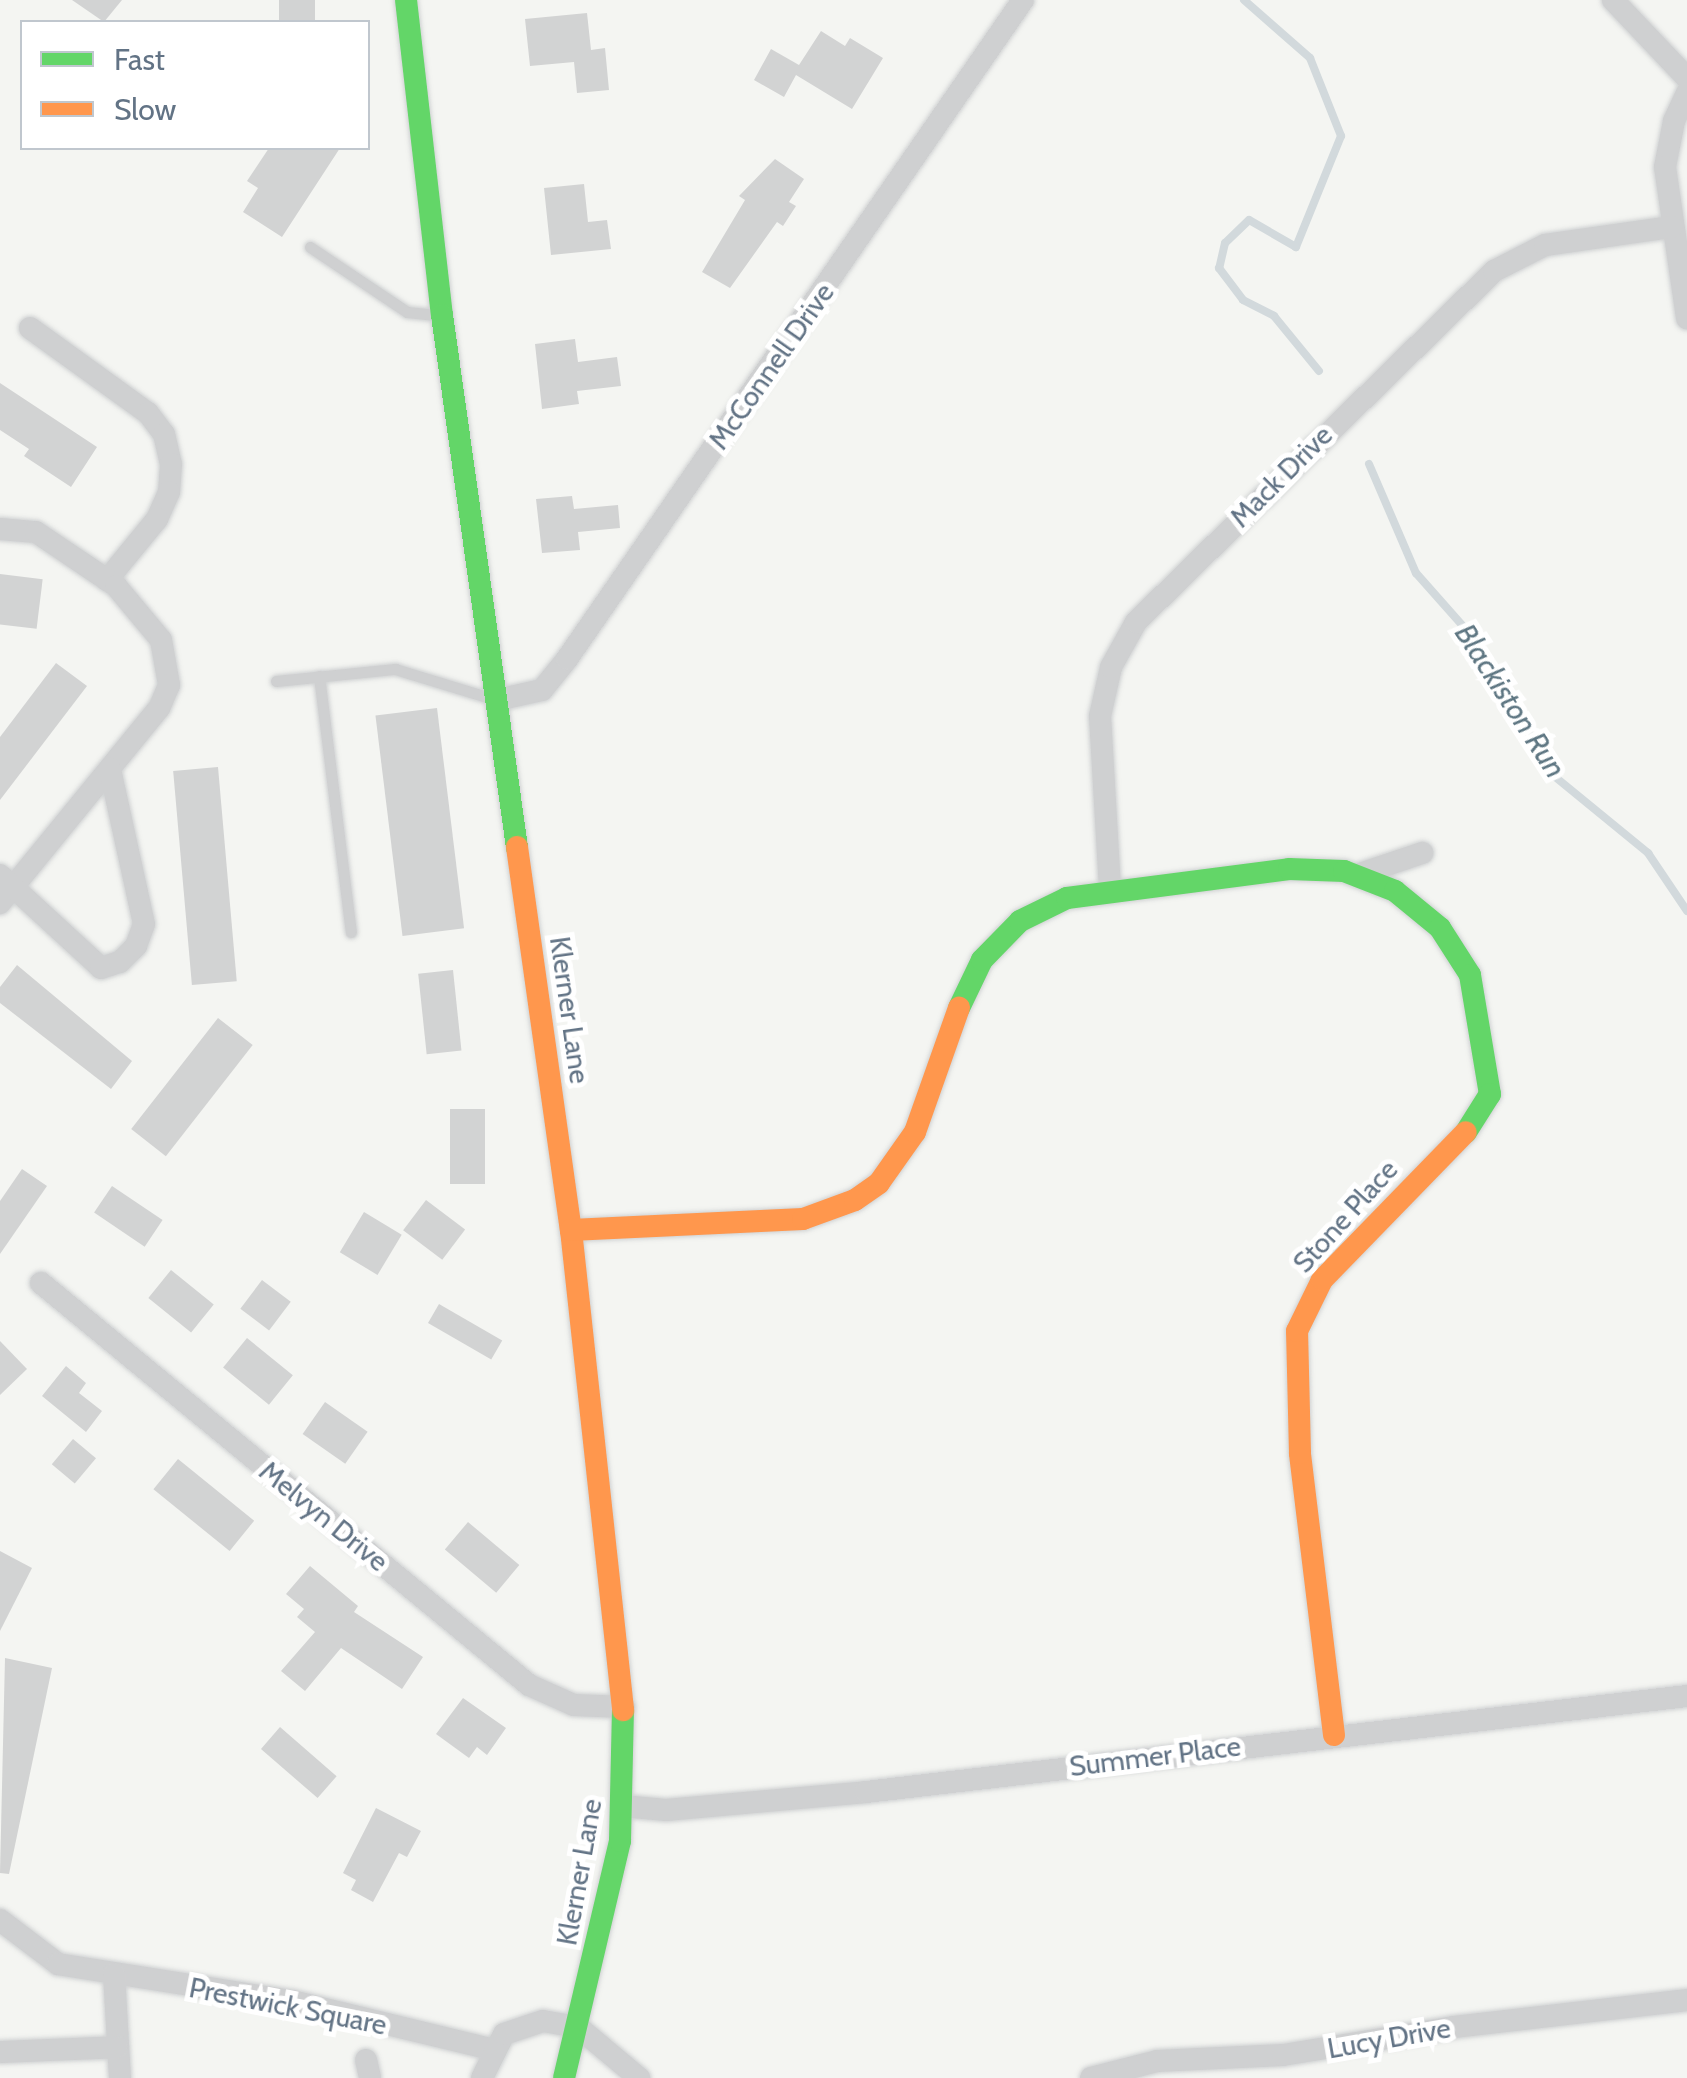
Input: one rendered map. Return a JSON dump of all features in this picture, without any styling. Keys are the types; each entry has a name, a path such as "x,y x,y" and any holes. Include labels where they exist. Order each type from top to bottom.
{"street":[{"name":"Klerner Lane","path":"406,0 442,315 571,1230 624,1707 622,1806 578,2027 564,2078"},
{"name":"McConnell Drive","path":"497,700 530,696 560,669 1023,0"},
{"path":"1613,0 1687,78"},
{"path":"1687,93 1668,143 1672,227 1687,318"},
{"name":"Mack Drive","path":"1110,889 1102,704 1122,644 1146,611 1494,271 1545,245 1672,227"},
{"path":"30,328 148,412 164,434 171,464 169,492 157,518 107,580"},
{"path":"0,529 36,532 107,580 161,640 170,685 110,768 5,888 101,968 112,968 136,946 144,924 110,768"},
{"name":"Stone Place","path":"1356,875 1422,853"},
{"name":"Stone Place","path":"571,1230 803,1219 856,1200 878,1183 916,1132 982,960 1043,908 1110,889 1289,869 1356,875 1419,908 1457,950 1470,975 1491,1074 1482,1112 1322,1280 1297,1331 1298,1437 1334,1736"},
{"name":"Melvyn Drive","path":"41,1283 530,1685 574,1705 624,1707"},
{"name":"Summer Place","path":"622,1806 666,1810 866,1792 1687,1696"},
{"name":"Prestwick Square","path":"0,1920 58,1964 292,2001 494,2050"},
{"path":"114,1974 120,2078"},
{"name":"Lucy Drive","path":"1092,2078 1157,2061 1282,2055 1454,2026 1687,2000"},
{"path":"482,2078 494,2050 522,2022 578,2027 639,2078"},
{"path":"0,2052 118,2047"}],"lane":[{"path":"310,248 408,312 442,315"},
{"path":"276,682 395,668 497,700"},
{"path":"319,676 352,932"}],"building":[{"path":"72,0 122,0 106,20"},
{"path":"279,0 315,0 315,20 279,20"},
{"path":"587,13 591,50 605,48 609,90 577,93 574,62 530,66 525,19"},
{"path":"821,31 845,46 850,38 883,58 852,109 796,75 784,97 754,80 771,49 799,65"},
{"path":"268,150 339,150 282,237 243,212 258,188 247,181"},
{"path":"775,159 804,179 789,202 796,206 783,226 777,222 730,288 702,272 745,200 739,196"},
{"path":"584,184 588,222 607,220 611,249 551,255 544,188"},
{"path":"575,339 578,362 617,357 621,386 577,391 579,404 542,409 535,344"},
{"path":"0,383 97,447 71,487 24,456 29,449 0,430"},
{"path":"572,496 574,509 618,505 620,528 578,532 580,550 542,553 536,499"},
{"path":"0,574 43,579 37,629 0,624"},
{"path":"56,663 87,686 0,800 0,737"},
{"path":"437,708 464,928 403,936 375,716"},
{"path":"218,767 237,981 192,985 173,771"},
{"path":"17,965 132,1061 111,1089 0,1003 0,987"},
{"path":"453,970 461,1051 427,1054 418,974"},
{"path":"218,1018 253,1045 166,1156 131,1129"},
{"path":"450,1109 485,1109 485,1184 450,1184"},
{"path":"22,1169 47,1186 0,1254 0,1201"},
{"path":"112,1186 163,1220 145,1247 94,1213"},
{"path":"426,1200 465,1229 442,1260 403,1230"},
{"path":"364,1212 402,1235 378,1275 340,1252"},
{"path":"171,1270 214,1305 191,1333 148,1298"},
{"path":"262,1280 291,1302 269,1330 240,1309"},
{"path":"439,1304 502,1340 491,1360 428,1323"},
{"path":"247,1338 293,1375 269,1405 223,1368"},
{"path":"0,1341 27,1369 0,1395"},
{"path":"66,1366 86,1383 79,1393 102,1411 86,1432 42,1396"},
{"path":"325,1402 368,1432 345,1464 303,1434"},
{"path":"73,1439 96,1458 75,1484 52,1464"},
{"path":"178,1459 254,1521 230,1551 153,1489"},
{"path":"468,1522 519,1565 496,1593 445,1550"},
{"path":"0,1551 32,1568 0,1631"},
{"path":"310,1566 358,1606 354,1612 423,1657 402,1689 341,1648 305,1691 281,1671 315,1632 297,1617 304,1609 286,1594"},
{"path":"5,1658 52,1668 9,1874 0,1873"},
{"path":"463,1698 506,1728 487,1755 477,1747 469,1758 436,1734"},
{"path":"280,1727 337,1776 318,1798 261,1749"},
{"path":"376,1808 421,1831 407,1857 399,1853 373,1902 351,1890 356,1880 343,1873"}],"waterway":[{"name":"Blackiston Run","path":"1244,0 1310,58 1341,136 1296,247 1249,220 1225,243 1219,268 1243,300 1274,316 1319,371"},
{"name":"Blackiston Run","path":"1369,464 1416,573 1470,634 1554,776 1648,853 1687,911"}],"traffic: fast":[{"path":"406,0 442,315 517,847"},
{"path":"959,1008 982,960 1020,921 1067,898 1289,869 1344,871 1395,891 1440,928 1470,975 1490,1094 1466,1132"},
{"path":"564,2078 620,1841 623,1710"}],"traffic: slow":[{"path":"517,847 571,1230 623,1710"},
{"path":"571,1230 803,1219 855,1200 879,1183 915,1132 959,1008"},
{"path":"1334,1735 1300,1453 1297,1331 1322,1280 1466,1132"}]}
